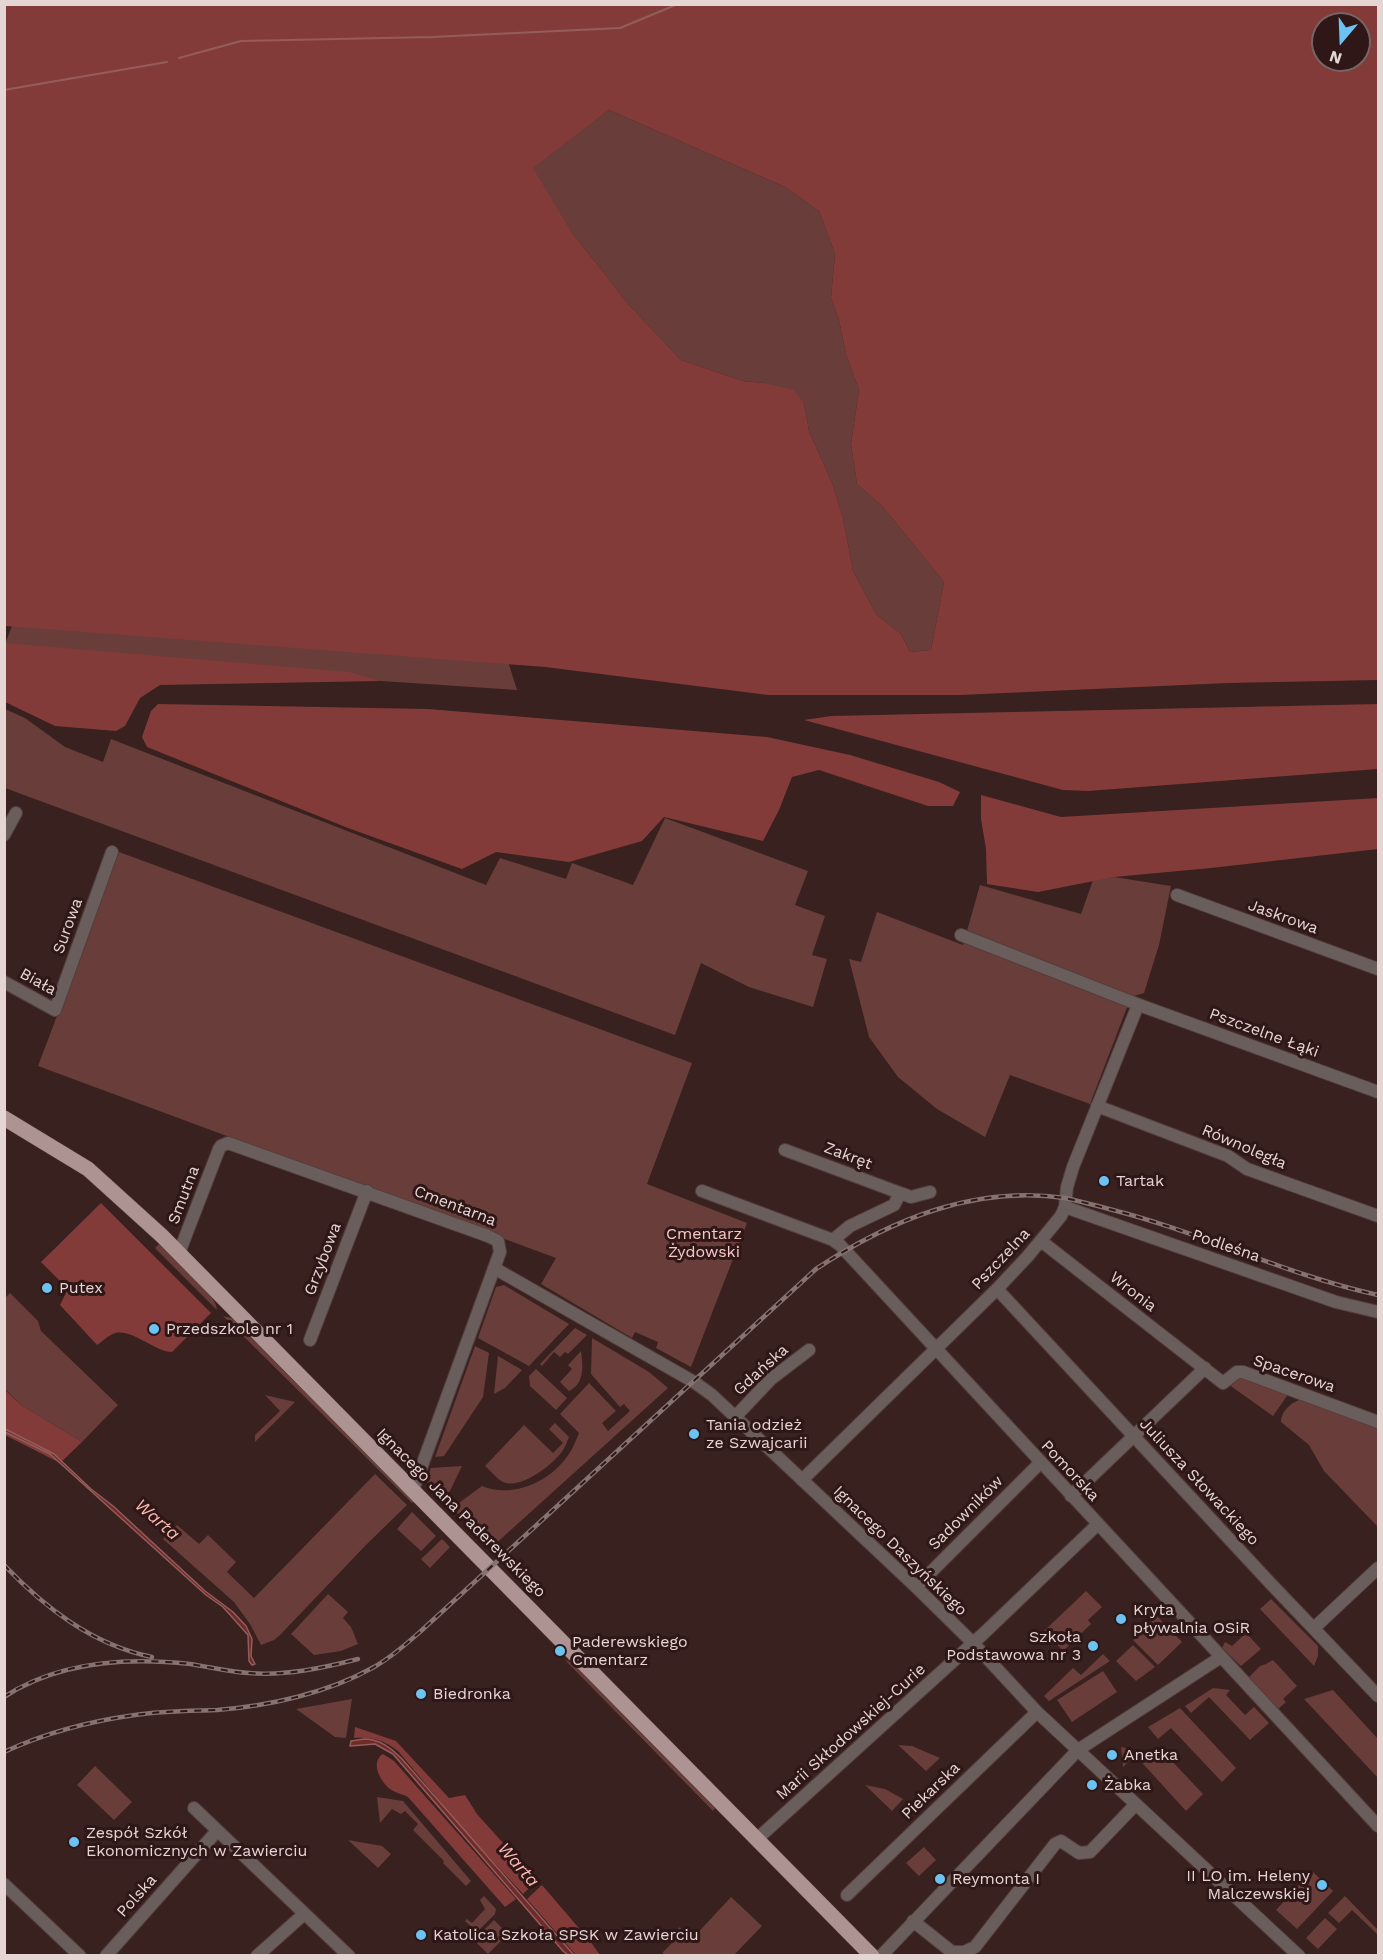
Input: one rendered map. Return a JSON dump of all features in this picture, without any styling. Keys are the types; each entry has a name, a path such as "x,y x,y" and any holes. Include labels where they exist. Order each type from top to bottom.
{"main road":[{"name":"Ignacego Jana Paderewskiego","path":"4,1118 88,1169 179,1253 872,1956"}],"street":[{"path":"4,834 16,813"},
{"name":"Surowa","path":"55,1010 112,852"},
{"name":"Jaskrowa","path":"1177,895 1378,969"},
{"name":"Pszczelne Łąki","path":"961,935 1138,1005 1378,1092"},
{"name":"Biała","path":"4,982 55,1010"},
{"name":"Pszczelna","path":"802,1480 997,1289 1061,1216 1065,1207 1069,1177 1138,1005"},
{"name":"Równoległa","path":"1097,1106 1228,1156 1248,1169 1378,1216"},
{"name":"Cmentarna","path":"219,1149 224,1144 234,1144 368,1191 498,1241 500,1247 494,1268 413,1491"},
{"name":"Smutna","path":"179,1253 219,1149"},
{"name":"Zakręt","path":"785,1150 911,1197 930,1192"},
{"name":"Grzybowa","path":"310,1340 368,1191"},
{"name":"Pomorska","path":"702,1191 833,1240 1378,1824"},
{"path":"833,1240 850,1226 894,1205 900,1193"},
{"name":"Podleśna","path":"1065,1207 1336,1302 1378,1312"},
{"name":"Wronia","path":"1041,1241 1205,1368"},
{"name":"Ignacego Daszyńskiego","path":"494,1268 694,1382 735,1417 916,1587 973,1643 1037,1712 1299,1956"},
{"name":"Juliusza Słowackiego","path":"997,1289 1378,1696"},
{"name":"Gdańska","path":"735,1417 767,1383 809,1350"},
{"path":"1071,1496 1205,1368"},
{"name":"Spacerowa","path":"1205,1368 1223,1383 1237,1372 1243,1372 1378,1422"},
{"name":"Sadowników","path":"916,1587 1040,1463"},
{"name":"Marii Skłodowskiej-Curie","path":"757,1839 973,1643 1098,1524"},
{"path":"1314,1628 1378,1568"},
{"path":"881,1956 1078,1750 1221,1657"},
{"name":"Piekarska","path":"848,1894 1037,1712"},
{"path":"913,1922 952,1952 964,1952 975,1947 1055,1844 1061,1841 1078,1853 1090,1852 1136,1804"},
{"path":"194,1808 349,1956"},
{"name":"Polska","path":"106,1956 218,1831"},
{"path":"4,1884 80,1956"},
{"path":"258,1956 304,1914"}],"green space":[{"path":"609,110 785,187 819,211 835,254 831,298 839,320 846,354 859,390 851,444 857,484 883,507 944,582 931,650 910,652 901,634 876,614 853,571 843,518 833,485 809,431 804,403 763,383 743,381 681,360 629,305 573,234 532,168"},
{"path":"483,582 517,690 5,656 5,644 12,626 71,597"},
{"path":"5,709 25,718 65,747 103,762 111,739 486,885 500,858 566,879 572,863 633,885 665,818 808,871 795,905 825,916 812,955 827,959 813,1007 749,987 701,963 675,1035 5,788"},
{"name":"Cmentarz Żydowski","path":"119,852 692,1063 647,1184 747,1223 691,1367 656,1348 658,1342 635,1332 632,1338 541,1284 556,1258 38,1066"},
{"path":"1114,877 1171,886 1159,945 1144,993 1131,997 1090,1104 1010,1075 985,1137 937,1109 898,1077 869,1037 849,959 861,962 877,912 963,945 980,885 1081,914 1093,880"},
{"path":"159,1244 210,1294 217,1310 155,1248"},
{"path":"504,1285 569,1324 529,1366 478,1338 496,1287"},
{"path":"10,1293 38,1321 41,1331 118,1405 82,1442 21,1405 5,1389 4,1299"},
{"path":"223,1316 232,1318 414,1501 412,1503"},
{"path":"575,1328 587,1335 568,1354 565,1352 560,1357 554,1352 542,1366 540,1364"},
{"path":"592,1338 649,1372 668,1388 492,1547 452,1508 482,1486 494,1489 519,1489 542,1479 561,1464 569,1454 579,1433 560,1414 589,1383 616,1411 602,1423 608,1431 630,1411 624,1404 620,1407 591,1374"},
{"path":"475,1346 489,1353 483,1397 444,1456 435,1457"},
{"path":"581,1351 580,1379 578,1384 569,1391 560,1382 572,1369 568,1365"},
{"path":"498,1356 522,1370 505,1388 494,1394"},
{"path":"536,1369 567,1398 556,1410 530,1386 529,1376"},
{"path":"1241,1375 1289,1393 1273,1416 1225,1382"},
{"path":"265,1395 295,1402 255,1442 255,1435 280,1411"},
{"path":"1303,1399 1378,1428 1378,1527 1324,1471 1309,1445 1281,1422 1288,1407"},
{"path":"555,1423 569,1437 564,1448 559,1456 528,1479 519,1482 503,1482 485,1466 524,1425 553,1453 563,1443 549,1429"},
{"path":"462,1466 445,1501 426,1481 431,1468"},
{"path":"375,1474 407,1505 280,1635 261,1645 250,1624 234,1602 163,1539 177,1525 199,1544 208,1535 236,1562 227,1572 254,1598"},
{"path":"412,1512 436,1536 421,1551 397,1529"},
{"path":"442,1539 450,1547 430,1568 421,1559"},
{"path":"1086,1591 1102,1607 1088,1620 1091,1624 1063,1651 1044,1631"},
{"path":"328,1594 348,1612 343,1618 351,1627 358,1644 341,1651 314,1655 291,1634"},
{"path":"1271,1599 1318,1646 1318,1656 1314,1666 1260,1609"},
{"path":"1157,1616 1182,1642 1158,1665 1133,1640"},
{"path":"1246,1633 1261,1649 1241,1666 1222,1648 1225,1642 1232,1646"},
{"path":"1133,1645 1155,1667 1136,1681 1116,1661"},
{"path":"1103,1654 1110,1661 1049,1701 1044,1696 1073,1668 1081,1675"},
{"path":"565,1660 572,1663 715,1808 713,1811"},
{"path":"1273,1660 1297,1686 1283,1699 1286,1702 1277,1710 1248,1678 1260,1666"},
{"path":"1103,1671 1117,1692 1072,1722 1057,1700"},
{"path":"1213,1688 1230,1690 1226,1695 1245,1715 1254,1707 1269,1723 1250,1740 1209,1697 1191,1713 1185,1706"},
{"path":"1333,1690 1378,1739 1378,1778 1304,1699"},
{"path":"352,1699 346,1738 335,1737 296,1709"},
{"path":"1180,1708 1236,1768 1222,1782 1171,1728 1158,1739 1148,1727"},
{"path":"898,1745 912,1746 940,1758 926,1771"},
{"path":"1121,1747 1170,1759 1203,1794 1186,1811 1135,1755 1123,1767"},
{"path":"95,1766 132,1802 114,1820 77,1785"},
{"path":"865,1785 885,1789 903,1799 892,1811"},
{"path":"377,1797 403,1801 471,1881 466,1886 443,1863 444,1861 413,1830 418,1824 405,1811 401,1814 392,1809 380,1823"},
{"path":"348,1840 382,1846 391,1854 378,1868"},
{"path":"924,1847 936,1860 919,1876 906,1863"},
{"path":"1312,1871 1333,1891 1297,1929 1276,1910"},
{"path":"484,1896 496,1909 495,1914 477,1932 465,1921 467,1919 472,1923 485,1909 480,1900"},
{"path":"1345,1896 1378,1930 1378,1935 1352,1910 1339,1923 1328,1913"},
{"path":"731,1897 762,1926 734,1955 668,1956 662,1953 675,1940 679,1927 692,1939"},
{"path":"1325,1918 1337,1929 1318,1949 1306,1938"},
{"path":"494,1920 508,1934 488,1954 474,1940"}],"shaded area":[{"path":"4,5 1378,5 1378,680 1228,683 960,695 768,695 545,667 5,626","holes":["609,110 785,187 819,211 835,254 831,298 839,320 846,354 859,390 851,444 857,484 883,507 944,582 931,650 910,652 901,634 876,614 853,571 843,518 833,485 809,431 804,403 794,390 743,381 681,360 629,305 573,234 533,168"]},
{"path":"5,643 349,672 380,681 160,685 140,698 125,726 116,731 55,726 5,702"},
{"path":"158,704 428,709 767,737 850,755 939,782 960,792 953,806 928,806 819,770 792,777 763,841 664,817 642,841 569,862 496,852 462,869 348,828 147,747 142,737 151,711"},
{"path":"1378,704 1378,769 1088,791 1063,790 804,720 831,716"},
{"path":"981,795 1061,817 1378,798 1378,849 1114,877 1038,892 987,884"},
{"path":"101,1203 211,1313 172,1352 165,1351 127,1333 119,1332 97,1345 60,1305 68,1289 41,1262"},
{"path":"4,1389 21,1405 82,1442 60,1463 5,1435"},
{"path":"5,1429 54,1454 205,1591 233,1612 246,1626 252,1639 251,1656 255,1664 252,1665 249,1661 248,1635 223,1607 206,1595 50,1454 5,1432"},
{"path":"355,1727 396,1741 449,1798 465,1795 477,1814 537,1881 523,1894 465,1831 398,1751 378,1740 354,1738"},
{"path":"364,1739 385,1745 402,1759 574,1955 568,1955 563,1951 393,1754 375,1744 350,1746 351,1741"},
{"path":"383,1754 394,1761 516,1899 505,1907 408,1797 386,1786 377,1766 379,1757"},
{"path":"542,1885 600,1955 576,1955 527,1899"}],"waterway":[{"path":"179,58 241,41 432,37 620,28 678,4"},
{"path":"4,90 167,62"}],"railway":[{"path":"4,1752 85,1724 155,1713 237,1708 298,1697 337,1684 374,1667 393,1655 421,1631 816,1269 873,1235 934,1210 998,1197 1031,1195 1065,1198 1143,1218 1310,1276 1378,1295"},
{"path":"4,1565 36,1596 71,1623 110,1644 152,1657"},
{"path":"4,1697 47,1676 94,1664 166,1662 263,1674 304,1670 358,1659"}],"place":[{"name":"Tartak","path":"1104,1181"},
{"name":"Putex","path":"47,1288"},
{"name":"Przedszkole nr 1","path":"154,1329"},
{"name":"Tania odzież ze Szwajcarii","path":"694,1434"},
{"name":"Kryta pływalnia OSiR","path":"1121,1619"},
{"name":"Szkoła Podstawowa nr 3","path":"1093,1646"},
{"name":"Paderewskiego Cmentarz","path":"560,1651"},
{"name":"Biedronka","path":"421,1694"},
{"name":"Anetka","path":"1112,1755"},
{"name":"Żabka","path":"1092,1785"},
{"name":"Zespół Szkół Ekonomicznych w Zawierciu","path":"74,1842"},
{"name":"Reymonta I","path":"940,1879"},
{"name":"II LO im. Heleny Malczewskiej","path":"1322,1885"},
{"name":"Katolica Szkoła SPSK w Zawierciu","path":"421,1935"}],"water label":[{"name":"Warta","path":"157,1520"},
{"name":"Warta","path":"518,1865"}]}
